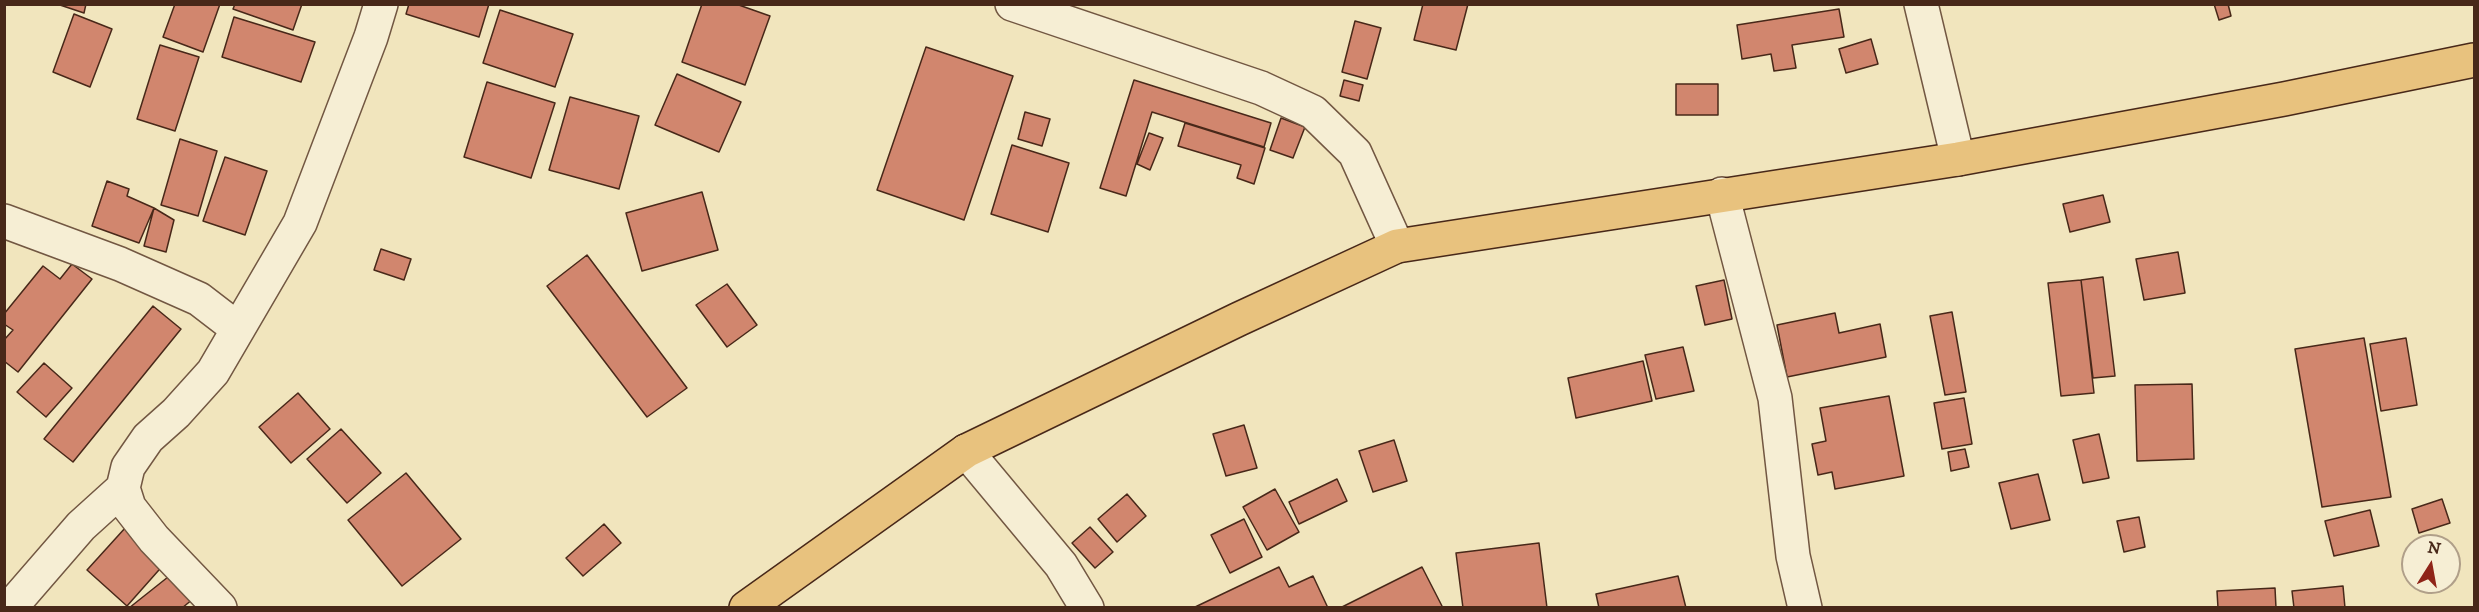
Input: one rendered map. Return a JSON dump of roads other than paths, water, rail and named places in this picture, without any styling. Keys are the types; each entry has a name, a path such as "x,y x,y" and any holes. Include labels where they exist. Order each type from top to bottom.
{"main road":[{"path":"746,608 966,451 1219,328 1397,246 1958,159 2284,99 2475,60"}],"street":[{"path":"220,608 154,539 129,507 123,488 128,467 137,451 213,372 300,223 371,37 381,4"},
{"path":"1012,4 1261,88 1313,112 1355,153 1397,246"},
{"path":"1922,4 1958,159"},
{"path":"1722,194 1775,398 1793,556 1805,608"},
{"path":"4,221 120,264 199,299 238,329"},
{"path":"966,451 1061,565 1087,608"},
{"path":"10,608 81,526 123,488"}]}
